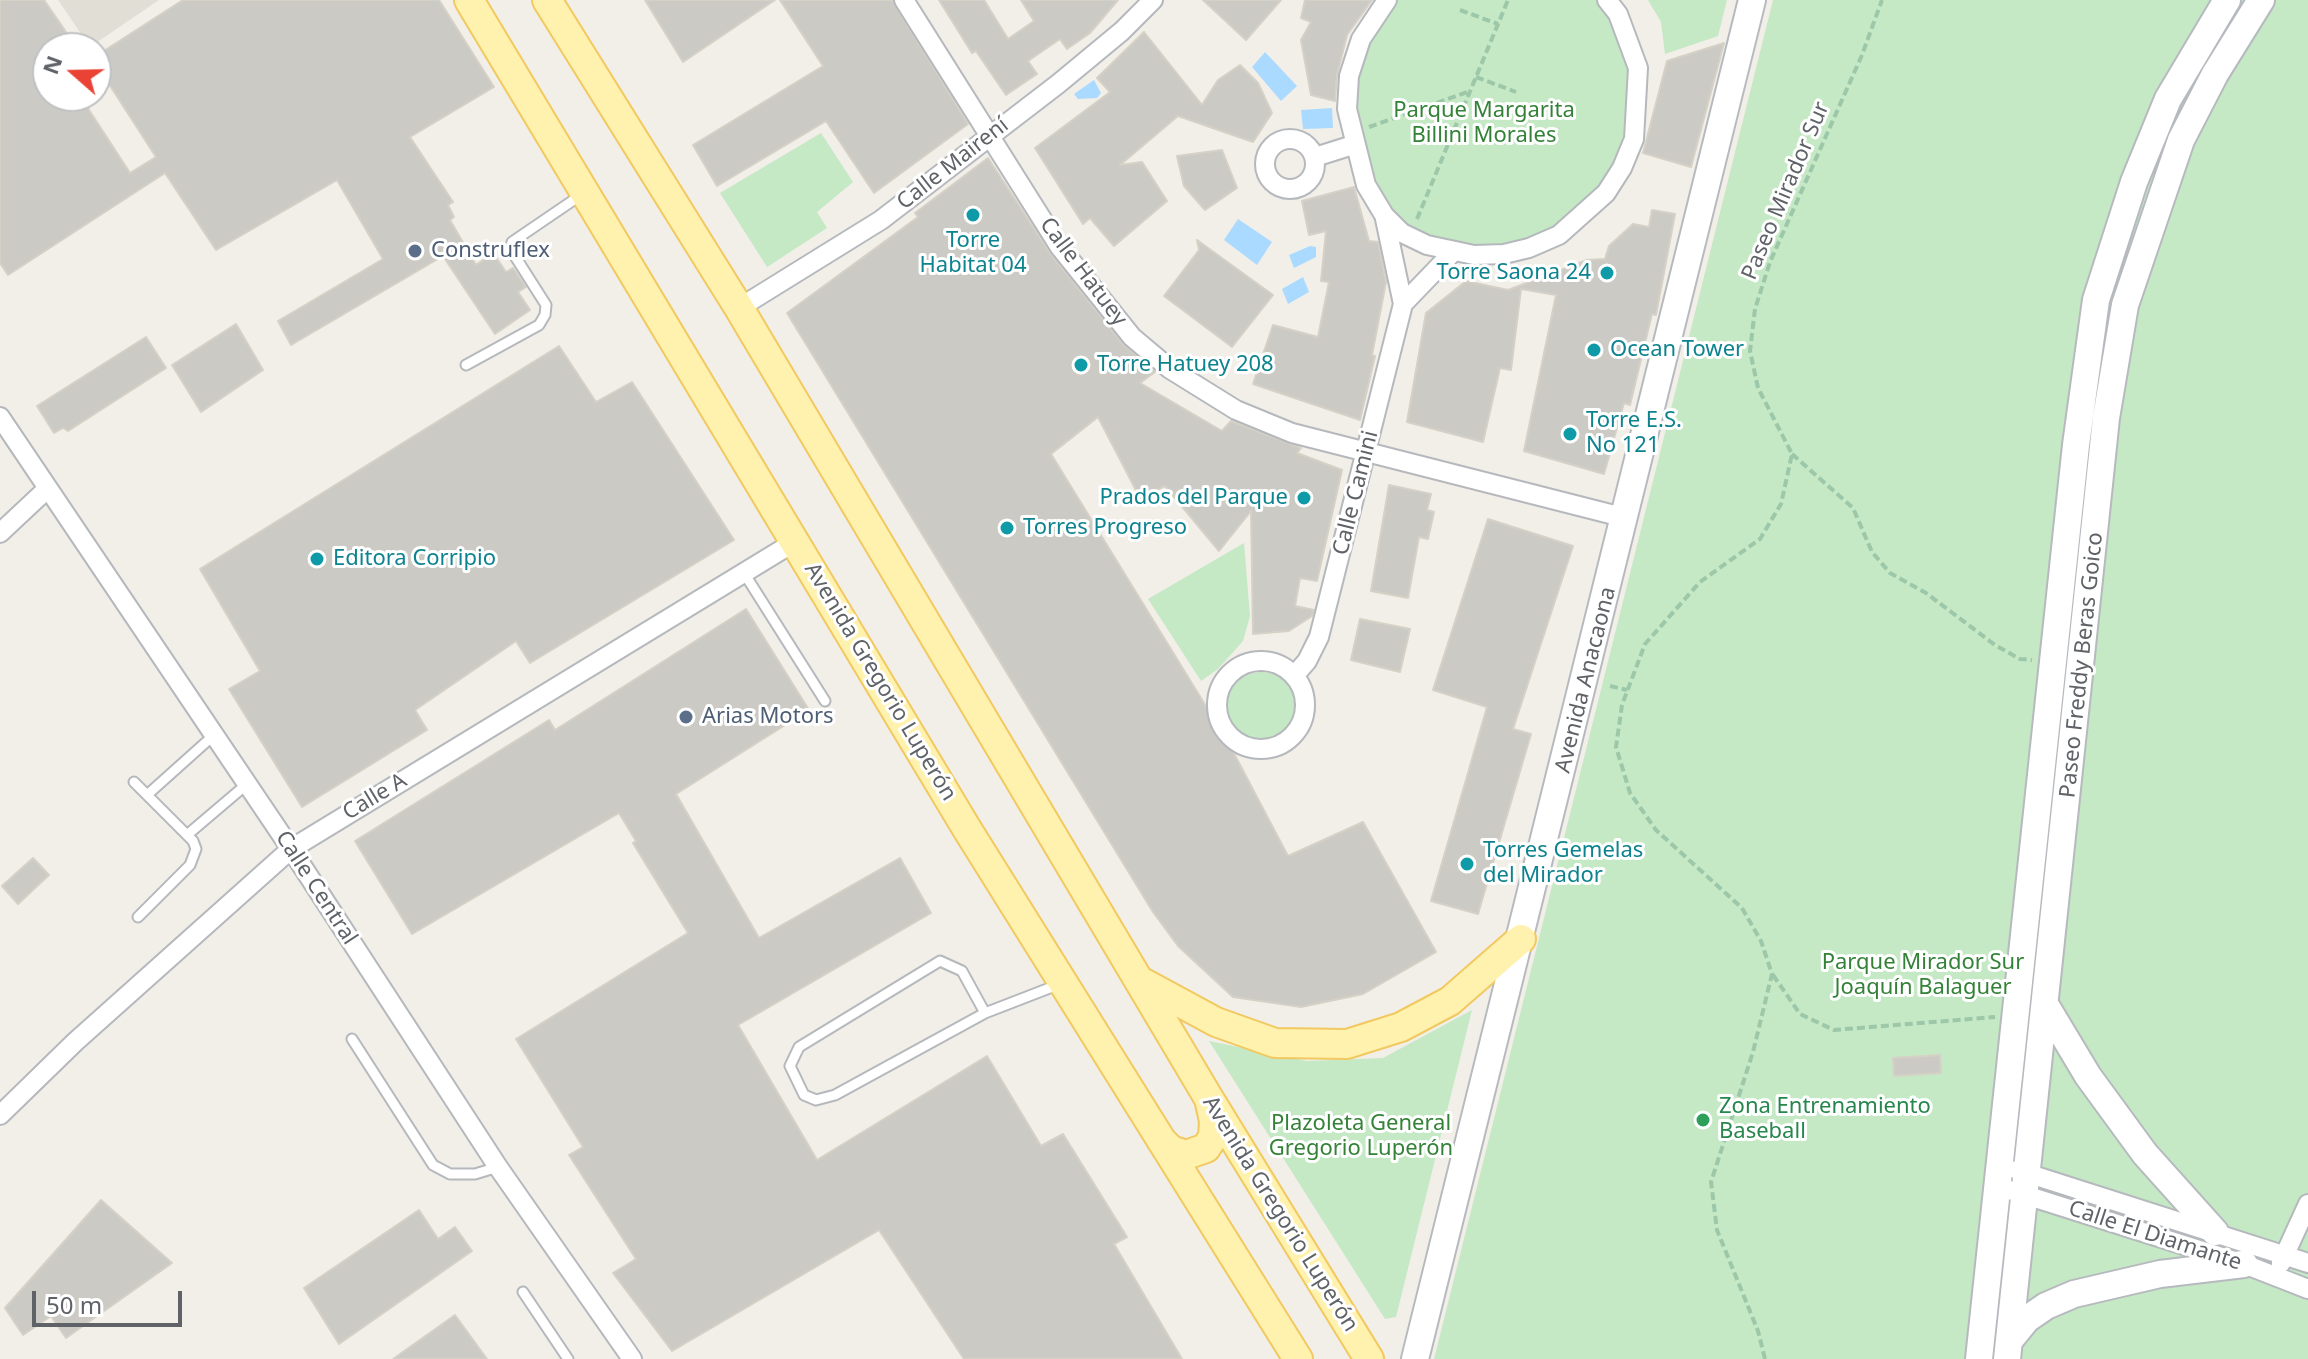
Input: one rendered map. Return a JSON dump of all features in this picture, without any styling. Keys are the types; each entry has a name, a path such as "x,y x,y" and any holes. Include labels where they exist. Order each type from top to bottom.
{"main road":[{"name":"Avenida Gregorio Luperón","path":"469,0 1062,983 1298,1359"},
{"name":"Avenida Gregorio Luperón","path":"547,0 739,308 1208,1097 1369,1359"},
{"path":"1142,982 1216,1022 1275,1043 1347,1044 1401,1027 1450,1001 1521,939"},
{"path":"1157,1137 1171,1150 1186,1155 1206,1148 1213,1137 1214,1121 1208,1097"}],"street":[{"name":"Calle Hatuey","path":"904,0 1059,246 1105,307 1146,351 1236,410 1292,433 1626,518"},
{"name":"Calle Mairení","path":"739,308 881,220 1122,31 1153,0"},
{"path":"1387,0 1361,39 1349,76 1347,109 1353,145 1366,185 1384,215 1402,233 1453,252 1504,254 1529,248 1559,235 1606,193 1622,168 1634,139 1638,68 1618,14 1607,0"},
{"name":"Avenida Anacaona","path":"1415,1359 1752,0"},
{"name":"Paseo Freddy Beras Goico","path":"1979,1359 2001,1176 2076,445 2096,300 2134,182 2168,99 2227,0"},
{"name":"Paseo Freddy Beras Goico","path":"2008,1350 2106,418 2125,305 2181,140 2215,74 2261,0"},
{"path":"1315,157 1353,145"},
{"name":"Calle Camini","path":"1294,676 1307,661 1319,637 1403,304 1384,215"},
{"path":"1403,304 1453,252"},
{"name":"Calle Central","path":"0,417 291,849 498,1167 632,1359"},
{"path":"0,533 47,489"},
{"name":"Calle A","path":"0,1115 75,1042 291,849 796,541"},
{"path":"1256,661 1270,662 1294,676 1302,689 1304,718 1287,741 1260,749 1233,739 1223,728 1218,700 1230,674 1256,661"},
{"path":"2046,1006 2088,1076 2145,1154 2215,1232"},
{"name":"Calle El Diamante","path":"2001,1176 2308,1289"},
{"name":"Calle El Diamante","path":"2026,1184 2215,1232 2308,1263"},
{"path":"2275,1276 2308,1204"},
{"path":"2008,1350 2027,1319 2046,1306 2074,1294 2160,1274 2244,1264"}],"lane":[{"path":"466,365 539,325 546,305 511,250 512,242 584,193"},
{"path":"744,573 825,701"},
{"path":"147,795 214,735"},
{"path":"134,782 187,835 196,849 190,865 138,917"},
{"path":"187,835 247,784"},
{"path":"985,1013 962,971 940,961 799,1047 790,1066 804,1095 816,1100 835,1095 985,1013 1062,983"},
{"path":"352,1039 433,1165 450,1174 475,1174 498,1167"},
{"path":"523,1292 568,1359"}],"path":[{"path":"1414,225 1508,0"},
{"name":"Paseo Mirador Sur","path":"1792,454 1758,388 1750,351 1755,309 1770,262 1862,55 1882,0"},
{"path":"1460,10 1498,24"},
{"path":"1476,77 1516,92"},
{"path":"1361,120 1363,130 1471,91"},
{"path":"2003,1016 1834,1030 1800,1014 1772,974 1761,941 1742,908 1656,830 1630,793 1616,747 1628,690 1645,644 1700,582 1760,539 1781,504 1792,454 1853,508 1872,552 1890,573 1926,593 1995,645 2020,659 2042,662"},
{"path":"1610,686 1628,690"},
{"path":"1765,1359 1758,1331 1717,1230 1711,1182 1753,1052 1772,974"}],"shaded area":[{"path":"58,0 159,0 112,32 80,32"}],"green space":[{"name":"Parque Margarita Billini Morales","path":"1398,0 1601,0 1630,54 1628,140 1619,162 1579,213 1541,236 1497,249 1427,239 1387,209 1375,185 1354,116 1357,67 1378,23"},
{"path":"1648,0 1727,0 1718,36 1665,54 1661,22"},
{"name":"Parque Mirador Sur Joaquín Balaguer","path":"1773,0 2308,0 2308,1359 1434,1359"},
{"path":"821,133 853,182 817,212 827,228 767,267 720,193"},
{"path":"1244,543 1250,616 1243,641 1218,669 1201,681 1148,599"},
{"path":"1254,672 1268,672 1280,677 1290,687 1295,706 1290,725 1280,735 1268,740 1254,740 1242,735 1232,725 1227,713 1227,699 1232,687 1242,677"},
{"name":"Plazoleta General Gregorio Luperón","path":"1472,1010 1396,1317 1385,1319 1209,1041 1307,1061 1383,1058"}],"water":[{"path":"1265,52 1297,86 1281,101 1252,67"},
{"path":"1094,80 1101,93 1097,98 1078,99 1074,94"},
{"path":"1332,108 1333,128 1303,129 1301,110"},
{"path":"1238,219 1272,242 1257,265 1224,240"},
{"path":"1310,246 1316,247 1316,257 1294,268 1289,255"},
{"path":"1303,277 1309,292 1288,304 1282,289"}],"building":[{"path":"0,0 44,0 66,32 32,32 32,112 90,112 130,173 156,157 112,89 112,46 183,0 439,0 494,87 410,137 453,202 448,205 454,217 450,220 476,265 493,253 506,272 513,268 526,287 518,292 530,310 495,334 443,256 291,345 278,321 383,259 337,180 216,250 165,173 8,275 0,263"},
{"path":"645,0 775,0 683,62"},
{"path":"780,0 892,0 968,124 874,193 826,121 717,186 693,145 823,66"},
{"path":"939,0 984,0 1008,39 1034,21 1021,0 1118,0 1090,33 1067,49 1060,39 1028,61 1037,74 1006,95 976,51 972,53"},
{"path":"1203,0 1281,0 1246,40"},
{"path":"1305,0 1372,0 1347,35 1337,75 1335,101 1311,95 1301,40 1311,22 1301,18"},
{"path":"1144,32 1202,105 1218,80 1240,65 1258,83 1272,113 1253,142 1178,116 1120,165 1142,162 1167,201 1114,246 1090,218 1083,224 1035,148 1110,92 1097,78"},
{"path":"1724,43 1691,167 1643,153 1667,61"},
{"path":"1222,150 1237,188 1205,210 1184,186 1177,156"},
{"path":"988,158 1050,253 1123,344 1155,372 1140,383 1222,431 1231,421 1301,448 1297,453 1342,470 1317,581 1300,578 1295,606 1314,610 1312,616 1289,631 1253,634 1251,511 1219,551 1165,486 1140,498 1098,417 1051,454 1228,742 1288,856 1363,822 1436,952 1363,994 1301,1007 1233,997 1178,946 1153,912 787,313 918,217 915,213"},
{"path":"1354,187 1369,241 1378,242 1386,282 1372,355 1375,356 1360,420 1253,384 1273,325 1318,337 1329,282 1321,281 1326,231 1309,235 1302,201"},
{"path":"1652,210 1675,214 1656,315 1652,314 1630,405 1624,403 1604,474 1524,451 1556,295 1521,289 1511,370 1500,368 1483,442 1407,422 1426,313 1466,281 1508,290 1587,260 1605,259 1609,246 1633,224 1649,227"},
{"path":"1197,240 1273,295 1232,347 1164,296 1199,250"},
{"path":"236,324 263,370 201,412 172,365"},
{"path":"146,337 166,368 68,431 63,428 54,433 37,406"},
{"path":"559,346 596,402 632,382 734,540 530,663 516,641 415,710 427,730 302,807 229,689 260,671 200,569"},
{"path":"1389,485 1431,494 1427,510 1434,512 1428,539 1419,537 1408,598 1371,591"},
{"path":"1488,519 1573,546 1513,729 1531,734 1478,914 1431,901 1487,707 1433,690"},
{"path":"746,609 809,710 676,794 759,938 900,858 931,913 738,1025 817,1160 987,1056 1041,1146 1063,1134 1127,1237 1114,1244 1182,1359 964,1359 879,1230 672,1351 613,1273 636,1259 569,1155 583,1147 516,1039 688,933 633,843 636,841 619,813 412,934 355,841 549,720 555,730"},
{"path":"1360,619 1410,629 1400,672 1351,660"},
{"path":"33,858 49,875 18,904 2,886"},
{"path":"1940,1055 1941,1073 1894,1076 1893,1058"},
{"path":"101,1200 172,1263 66,1338 51,1316 23,1335 5,1308"},
{"path":"419,1210 438,1239 455,1227 472,1251 339,1344 304,1288"},
{"path":"455,1315 487,1359 393,1359"}],"place":[{"name":"Torre Habitat 04","path":"973,215"},
{"name":"Construflex","path":"415,251"},
{"name":"Torre Saona 24","path":"1607,273"},
{"name":"Ocean Tower","path":"1594,350"},
{"name":"Torre Hatuey 208","path":"1081,365"},
{"name":"Torre E.S. No 121","path":"1570,434"},
{"name":"Prados del Parque","path":"1304,498"},
{"name":"Torres Progreso","path":"1007,528"},
{"name":"Editora Corripio","path":"317,559"},
{"name":"Arias Motors","path":"686,717"},
{"name":"Torres Gemelas del Mirador","path":"1467,864"},
{"name":"Zona Entrenamiento Baseball","path":"1703,1120"}]}
